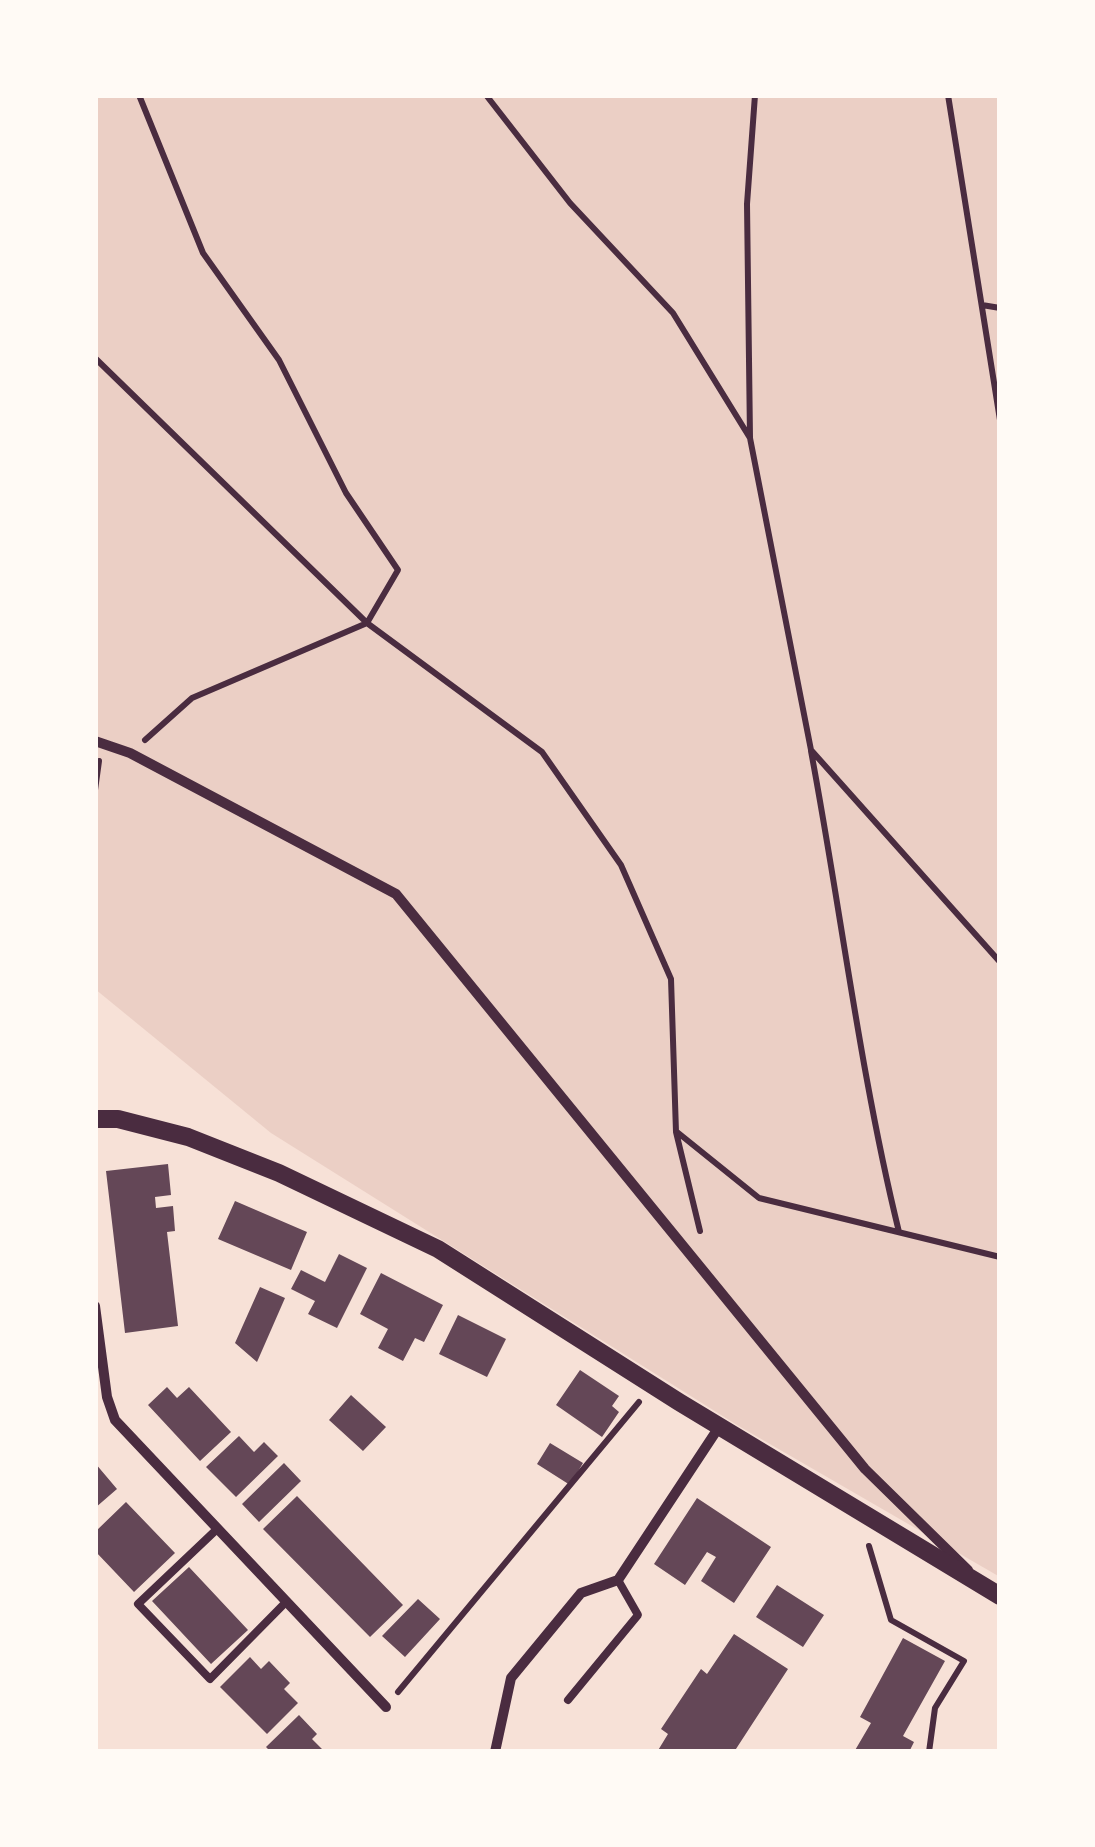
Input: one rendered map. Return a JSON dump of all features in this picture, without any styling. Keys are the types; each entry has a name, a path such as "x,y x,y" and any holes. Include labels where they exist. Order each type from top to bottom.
{"street":[{"path":"95,742 130,753 396,894 866,1468 993,1592"},
{"path":"95,1119 118,1119 188,1137 279,1174 421,1241 993,1592"},
{"path":"95,1306 107,1397 115,1420 215,1531 386,1706"},
{"path":"495,1752 512,1678 581,1593 618,1580 719,1427"}],"lane":[{"path":"215,1531 138,1604 210,1679 284,1602"},
{"path":"568,1700 638,1614 618,1580"}],"path":[{"path":"130,753 192,698 367,623 398,570 346,493 279,360 203,254 139,95"},
{"path":"486,95 570,203 673,314 750,438"},
{"path":"755,95 746,204 750,438 843,921 869,1110 899,1232"},
{"path":"948,95 1000,420"},
{"path":"982,305 1000,308"},
{"path":"95,358 367,623 542,752 620,864 671,978 676,1132 712,1281"},
{"path":"811,750 1000,962"},
{"path":"676,1132 759,1198 1000,1258"},
{"path":"386,1706 653,1386"},
{"path":"872,1559 891,1620 964,1662 934,1708 928,1752"}],"shaded area":[{"path":"95,95 1000,95 1000,1577 737,1425 271,1133 95,989"}],"building":[{"path":"168,1164 171,1195 155,1197 156,1208 173,1206 175,1231 167,1232 178,1326 125,1333 106,1171"},
{"path":"235,1201 307,1232 291,1270 218,1239"},
{"path":"339,1254 367,1268 337,1328 308,1314 315,1301 291,1289 301,1270 325,1282"},
{"path":"381,1273 443,1305 424,1342 415,1338 403,1361 378,1348 388,1329 360,1314"},
{"path":"260,1287 285,1298 257,1362 235,1343"},
{"path":"458,1315 506,1339 487,1377 439,1354"},
{"path":"580,1370 619,1396 612,1406 619,1412 602,1437 556,1405"},
{"path":"167,1387 177,1398 189,1387 231,1432 200,1461 148,1405"},
{"path":"351,1395 386,1427 363,1451 329,1420"},
{"path":"239,1436 254,1452 264,1442 278,1456 236,1497 206,1467"},
{"path":"550,1443 583,1463 570,1485 537,1464"},
{"path":"95,1463 117,1489 95,1508"},
{"path":"284,1463 301,1481 259,1522 242,1504"},
{"path":"297,1496 403,1605 370,1637 263,1529"},
{"path":"697,1498 771,1547 734,1603 701,1581 716,1557 707,1552 685,1585 654,1564"},
{"path":"126,1502 175,1553 134,1592 95,1551 95,1532"},
{"path":"189,1567 248,1630 211,1664 152,1601"},
{"path":"777,1585 824,1615 803,1647 756,1617"},
{"path":"418,1599 440,1619 405,1657 382,1636"},
{"path":"734,1634 788,1669 734,1752 657,1752 668,1734 661,1729 701,1669 707,1674"},
{"path":"903,1638 945,1661 903,1736 914,1742 909,1752 854,1752 871,1723 860,1717"},
{"path":"250,1657 261,1669 269,1661 290,1683 284,1689 298,1703 267,1734 220,1687"},
{"path":"299,1715 317,1734 312,1739 325,1752 271,1752 266,1747"}]}
